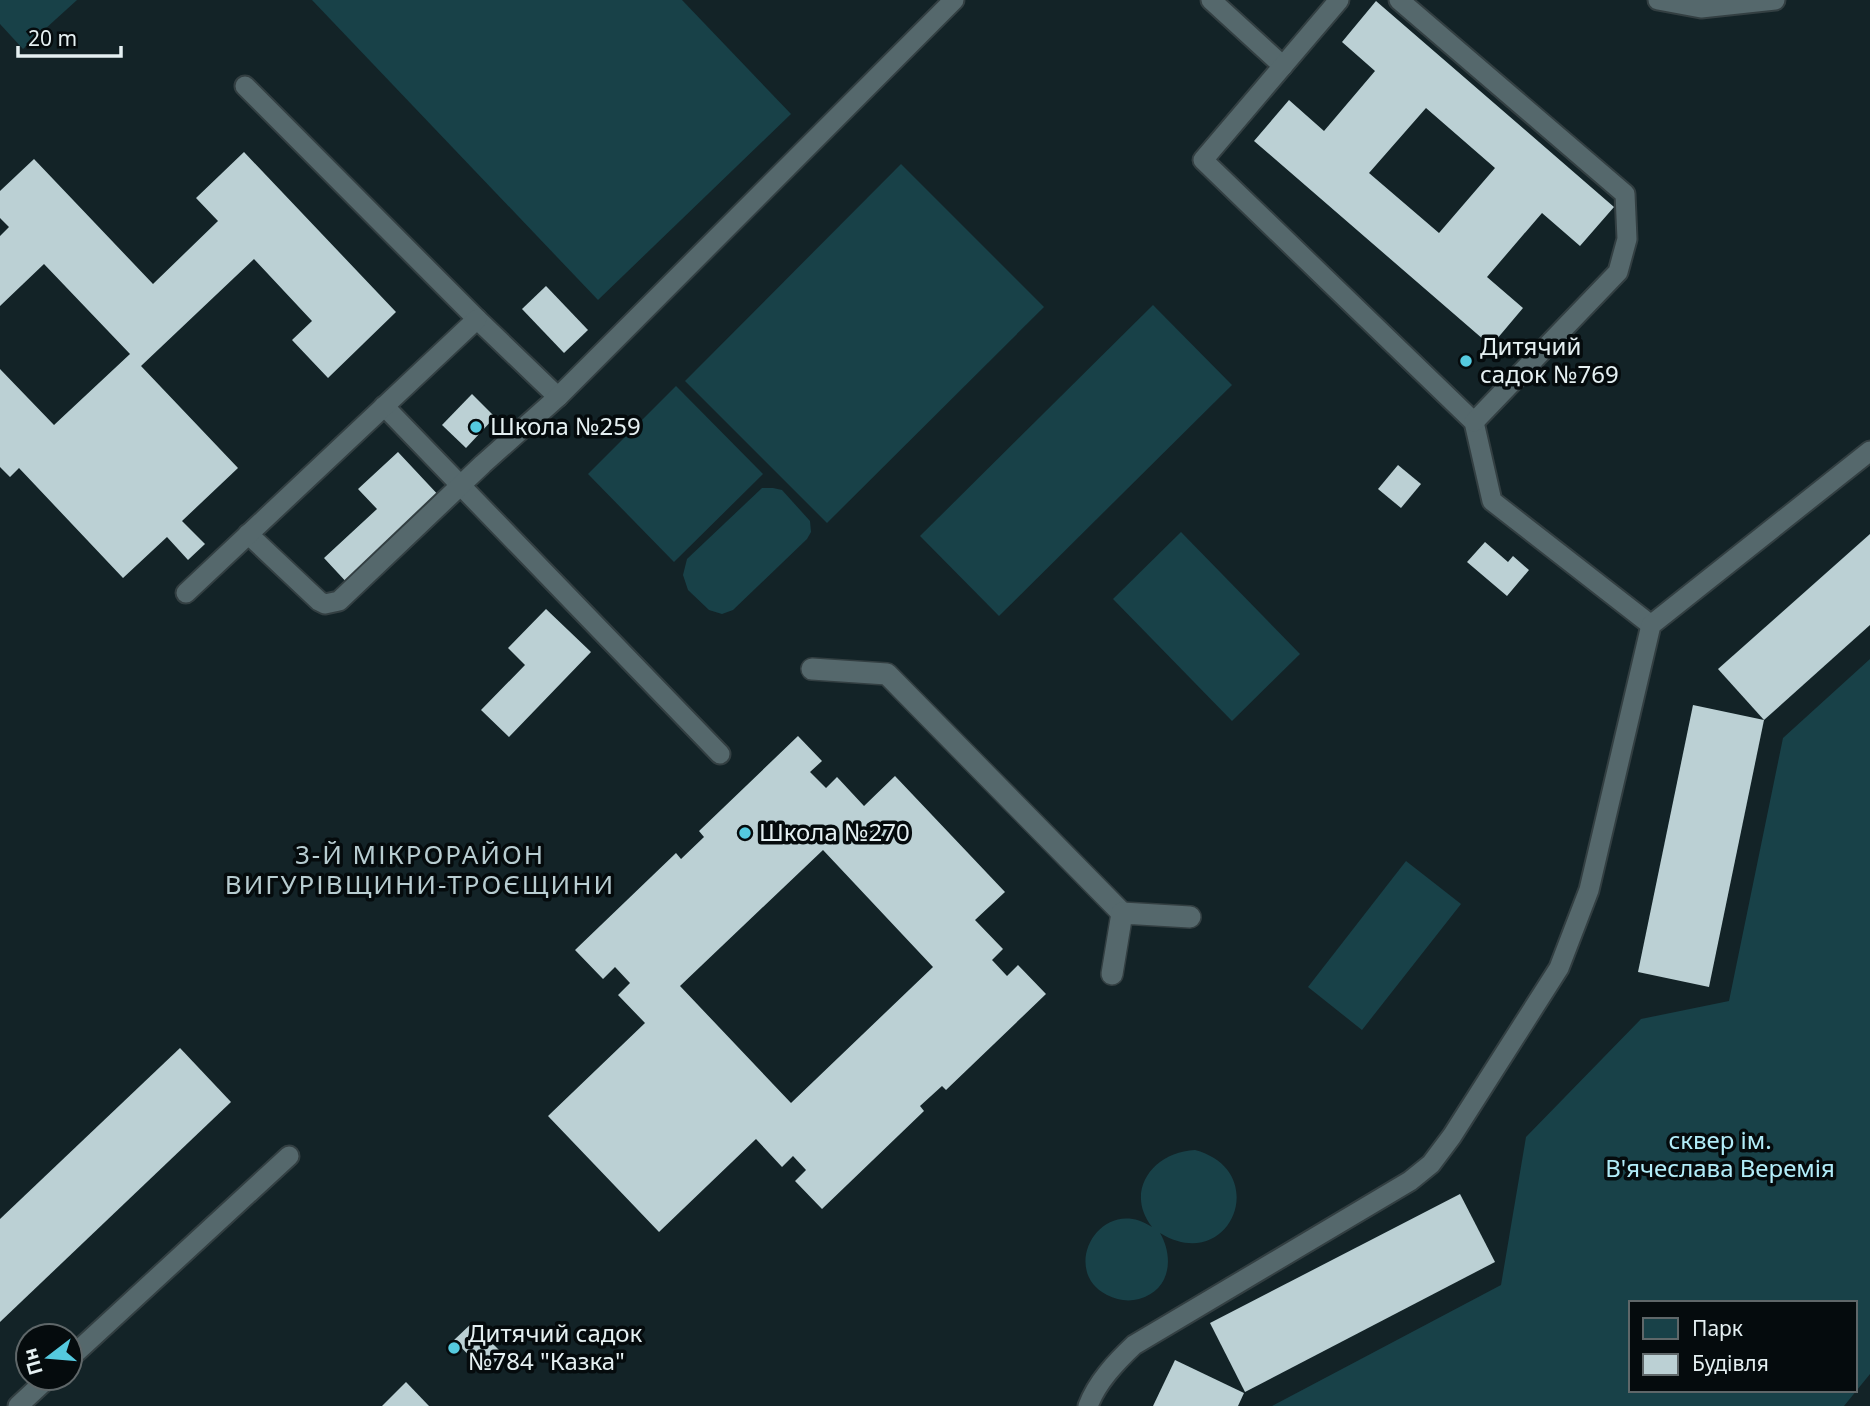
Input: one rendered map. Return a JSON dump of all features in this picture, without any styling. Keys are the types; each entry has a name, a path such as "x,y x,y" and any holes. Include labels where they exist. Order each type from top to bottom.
{"street":[{"path":"812,670 887,674 1122,913 1190,917"},
{"path":"1112,975 1122,913"}],"lane":[{"path":"248,534 319,601 333,604 339,601 558,397 954,0"},
{"path":"1211,0 1283,66"},
{"path":"1339,0 1203,160 1474,422 1492,501 1651,625"},
{"path":"1399,0 1625,194 1627,239 1618,272 1474,422"},
{"path":"1658,0 1701,8 1775,0"},
{"path":"245,86 558,397"},
{"path":"186,593 477,319"},
{"path":"384,406 720,754"},
{"path":"1088,1406 1113,1365 1134,1345 1410,1181 1431,1164 1452,1136 1559,968 1592,877 1651,625 1870,451"},
{"path":"84,1345 289,1156"},
{"path":"18,1406 33,1392"}],"green space":[{"path":"0,0 77,0 23,49 0,24"},
{"path":"312,0 682,0 791,114 598,300"},
{"path":"901,164 1044,307 827,523 685,381"},
{"path":"1153,305 1232,385 999,616 920,536"},
{"path":"676,386 763,474 674,562 588,474"},
{"path":"762,488 782,490 810,521 811,532 807,539 733,610 722,614 709,610 688,590 683,575 687,559"},
{"path":"1181,532 1300,654 1232,721 1113,599"},
{"name":"сквер ім. В'ячеслава Веремія","path":"1870,659 1870,1374 1856,1391 1856,1301 1629,1301 1629,1392 1855,1392 1844,1406 1272,1406 1501,1285 1526,1137 1641,1019 1729,1001 1783,738"},
{"path":"1406,861 1461,904 1362,1030 1308,987"},
{"path":"1195,1150 1219,1161 1232,1178 1237,1197 1233,1216 1222,1231 1206,1241 1185,1243 1160,1233 1168,1262 1167,1272 1158,1288 1150,1295 1135,1300 1123,1300 1107,1295 1093,1284 1086,1269 1086,1254 1092,1239 1102,1227 1117,1220 1133,1219 1152,1227 1144,1213 1141,1200 1142,1187 1147,1176 1167,1158 1180,1152"}],"building":[{"path":"1376,1 1614,207 1580,246 1542,213 1487,277 1523,308 1491,346 1254,141 1289,100 1324,131 1375,71 1342,42","holes":["1426,108 1495,168 1439,233 1369,173"]},
{"path":"244,152 396,312 328,378 292,340 312,321 254,259 141,366 238,468 182,521 205,544 188,560 167,537 123,578 19,468 10,477 0,467 0,369 54,425 130,354 44,264 0,306 0,236 9,227 0,218 0,191 34,159 153,284 218,221 196,198"},
{"path":"546,286 588,330 564,353 522,309"},
{"path":"472,394 495,417 466,448 442,425"},
{"path":"398,452 442,499 350,586 324,558 377,509 358,489"},
{"path":"1398,465 1421,484 1401,508 1378,489"},
{"path":"1870,534 1870,625 1764,720 1718,669"},
{"path":"1485,542 1508,562 1513,556 1529,570 1507,596 1467,562"},
{"path":"546,609 591,652 509,737 481,710 525,665 508,648"},
{"path":"1693,705 1764,720 1709,987 1638,972"},
{"path":"798,736 822,761 810,772 826,788 837,777 864,806 895,776 1005,892 975,920 1003,949 992,960 1007,976 1018,965 1046,994 946,1090 942,1086 920,1106 924,1111 822,1209 795,1181 806,1170 793,1156 782,1167 756,1139 659,1232 548,1116 645,1023 618,995 630,983 615,967 603,979 575,950 676,853 681,859 704,837 699,831","holes":["823,850 933,967 791,1103 680,986"]},
{"path":"180,1048 231,1102 0,1322 0,1219"},
{"path":"1460,1194 1495,1262 1245,1392 1210,1323"},
{"path":"472,1323 503,1354 485,1372 454,1340"},
{"path":"1175,1360 1244,1393 1238,1406 1153,1406"},
{"path":"406,1382 429,1406 382,1406"}],"place":[{"name":"Дитячий садок №769","path":"1466,361"},
{"name":"Школа №259","path":"476,427"},
{"name":"Школа №270","path":"745,833"},
{"name":"Дитячий садок №784 \"Казка\"","path":"454,1348"}],"district":[{"name":"3-Й МІКРОРАЙОН ВИГУРІВЩИНИ-ТРОЄЩИНИ","path":"420,870"}]}
